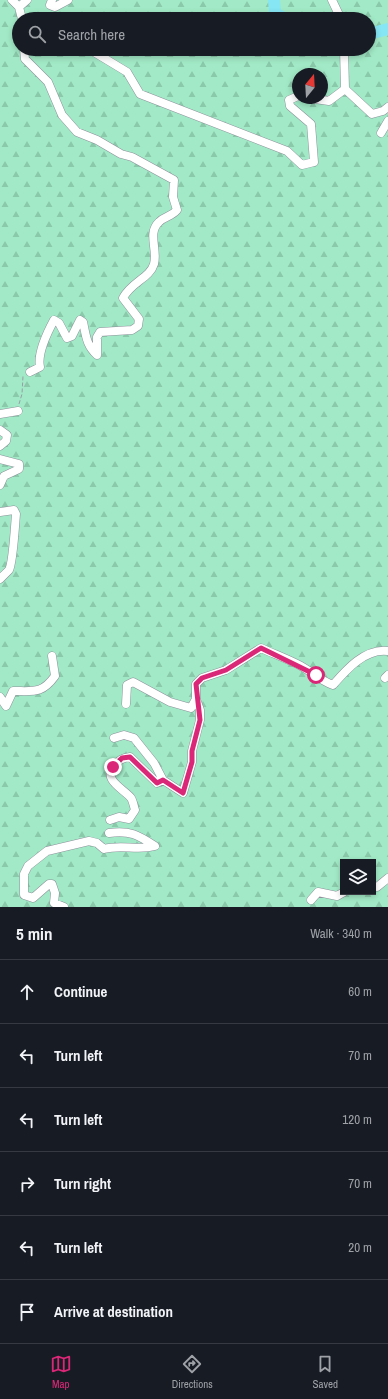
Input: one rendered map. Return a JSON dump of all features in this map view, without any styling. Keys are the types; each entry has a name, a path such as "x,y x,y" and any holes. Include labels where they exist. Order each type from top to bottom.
{"lane":[{"path":"12,0 19,7 20,12"},
{"path":"19,7 27,0"},
{"path":"52,0 50,5 55,7 68,0"},
{"path":"332,0 338,12"},
{"path":"25,56 48,82 66,121 77,132 102,143 121,154 132,157 174,180 173,197 177,210 172,216 160,221 154,229 154,264 148,274 128,289 124,298 139,319 138,326 126,330 100,332 97,337 97,355 91,350 84,335 83,322 80,320 72,336 67,338 59,323 54,320 47,332 38,360 40,367 30,372"},
{"path":"101,56 127,72 140,94 287,150 302,165 314,162 311,124 290,106 289,100 292,99"},
{"path":"344,56 345,89 372,114 383,111 388,107"},
{"path":"328,101 345,89"},
{"path":"381,133 388,121"},
{"path":"0,414 18,411"},
{"path":"0,430 7,435 6,441 0,446"},
{"path":"0,459 19,464 19,469 4,476 0,485"},
{"path":"0,512 14,510 16,514 12,545 13,558 9,569 0,579"},
{"path":"114,738 124,735 134,738 154,763 163,780 183,793 192,762 192,751 200,720 200,710 196,699 196,684 202,678 226,670 261,648 300,665 325,682 333,685 346,670 360,659 370,654 388,651"},
{"path":"0,697 6,706 13,691 40,691 49,684 55,676 52,656"},
{"path":"126,704 127,685 133,682 170,702 191,708 196,699"},
{"path":"110,820 119,817 129,819 135,810 132,798 111,778 110,773 113,767 122,758 130,757 157,783 163,780"},
{"path":"64,907 54,902 55,893 52,884 48,884 33,898 24,895 24,874 28,866 47,852 90,841 97,843 104,850 124,847 134,850 155,846 138,835 119,832 109,833"},
{"path":"376,887 388,878"},
{"path":"311,900 318,892 337,896 340,894"}],"path":[{"path":"18,411 23,375 30,372"}],"green space":[{"path":"0,0 388,0 388,907 0,907"}],"waterway":[{"path":"274,0 275,12"},
{"path":"376,32 388,29"}],"route":[{"path":"113,767 122,758 130,757 152,780 157,783 163,780 183,793 192,762 194,740 198,731 200,720 200,710 196,699 196,684 202,678 226,670 261,648 300,665 316,675"}]}
